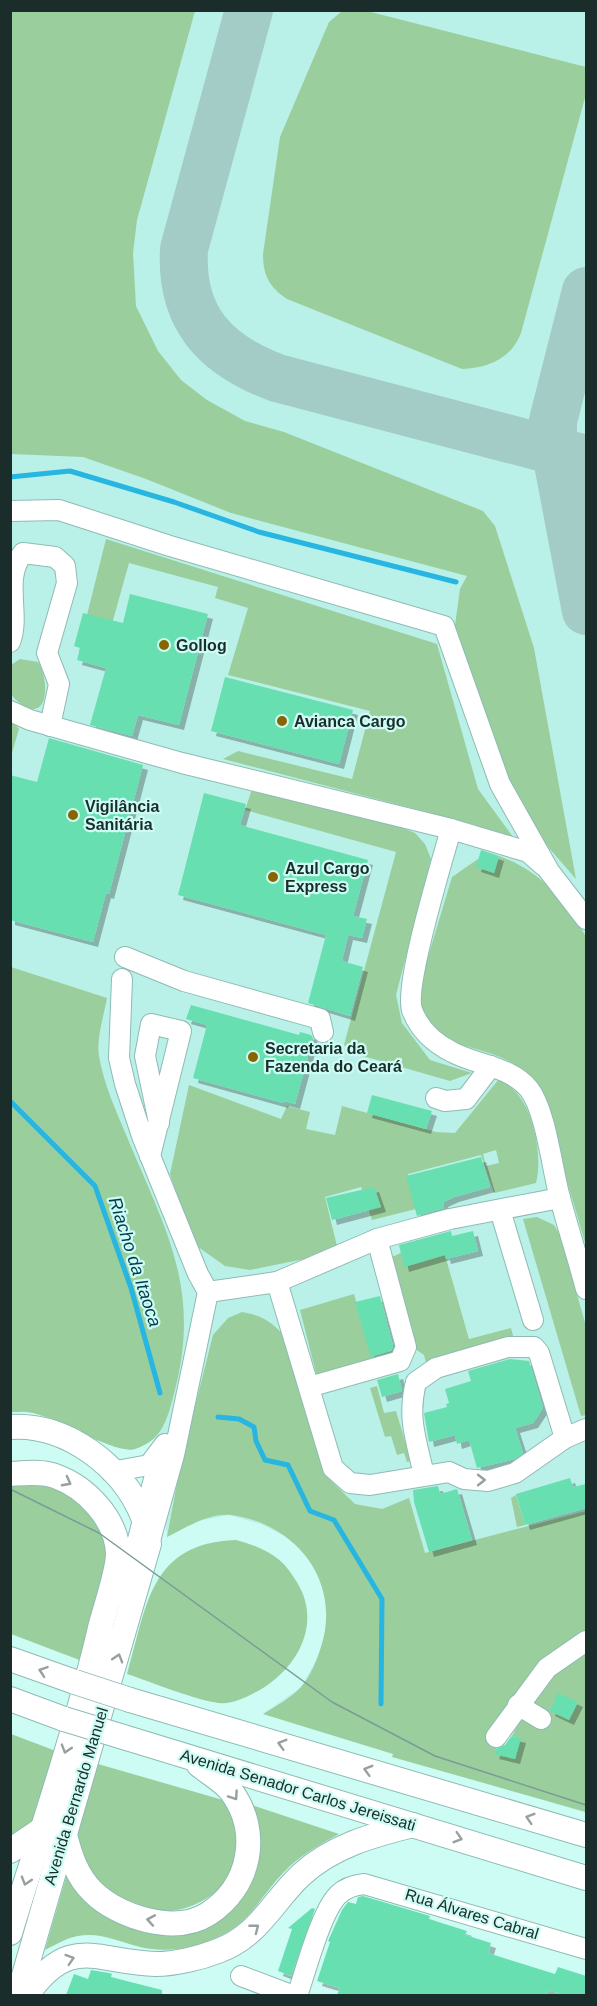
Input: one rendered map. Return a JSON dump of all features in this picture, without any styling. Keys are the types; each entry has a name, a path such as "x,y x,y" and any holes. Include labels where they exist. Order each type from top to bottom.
{"main road":[{"path":"10,1427 44,1428 72,1439 96,1456 124,1486 143,1517 149,1544"},
{"name":"Avenida Bernardo Manuel","path":"10,1474 32,1472 54,1476 89,1497 105,1516 113,1532 118,1554 94,1653 11,1933"},
{"name":"Avenida Bernardo Manuel","path":"18,1995 136,1597 149,1544"},
{"path":"11,1659 130,1700 586,1835"},
{"name":"Avenida Senador Carlos Jereissati","path":"10,1699 64,1719 586,1878"},
{"path":"64,1835 71,1858 92,1892 122,1913 152,1922 182,1922 207,1915 240,1881 249,1857 249,1833 243,1812 229,1789 190,1758"},
{"path":"26,1995 42,1973 70,1958 90,1954 157,1964 188,1960 219,1951 264,1921 300,1876 318,1860 364,1839 414,1825"},
{"path":"10,1851 41,1830"}],"street":[{"path":"10,511 59,510 444,626 501,784 549,871 586,919"},
{"path":"10,642 14,634 11,599 16,561 23,553 55,557 65,566 67,583 47,653 59,684 50,726"},
{"path":"10,711 50,726 182,763 451,829 528,852 549,871 573,886 586,901"},
{"path":"451,829 415,967 410,993 412,1009 430,1038 453,1053 491,1066 515,1078 528,1089 538,1106 560,1198 586,1289"},
{"path":"125,957 184,981 320,1019 323,1032"},
{"path":"122,979 119,1058 125,1084 150,1156 198,1274 208,1292 174,1455 149,1544"},
{"path":"436,1098 445,1101 466,1099 491,1066"},
{"path":"150,1156 159,1123"},
{"path":"208,1292 277,1282 377,1239 450,1219 560,1198"},
{"path":"500,1210 533,1320"},
{"path":"309,1387 400,1361 406,1347 377,1239"},
{"path":"277,1282 333,1468 338,1475 350,1483 369,1485 424,1474 449,1472 464,1479 488,1481 515,1473 565,1438 586,1428"},
{"path":"424,1474 411,1417 410,1404 416,1382 436,1368 508,1347 534,1347 539,1353 565,1438"},
{"path":"94,1653 133,1558 165,1444 190,1380"},
{"path":"111,1472 149,1465 165,1444"},
{"path":"496,1737 547,1668 586,1641"},
{"path":"518,1705 541,1719"},
{"name":"Rua Álvares Cabral","path":"295,1995 327,1912 337,1896 356,1885 373,1884 586,1949"},
{"path":"241,1977 295,1995"}],"shaded area":[{"path":"10,11 195,11 137,220 133,253 136,306 158,351 181,380 207,400 245,421 284,432 483,511 495,526 534,648 576,879 528,824 505,774 455,625 460,589 467,576 231,513 83,457 11,454"},
{"path":"11,11 586,11 586,1813 263,1714 301,1687 317,1659 327,1628 325,1597 316,1568 292,1540 263,1525 229,1515 198,1521 167,1537 154,1439 133,1450 109,1445 65,1424 33,1413 11,1412"},
{"path":"342,11 367,11 586,67 586,94 521,333 517,342 505,356 489,364 462,369 287,299 268,280 263,254 280,137 329,22"},
{"path":"106,539 437,644 478,789 516,841 486,833 476,825 223,759 238,751 352,779 370,711 228,675 248,608 215,598 218,587 129,563 112,624 87,615"},
{"path":"20,659 38,662 42,669 44,696 42,704 37,708 31,709 21,704 11,693 11,665"},
{"path":"11,720 19,729 11,756"},
{"path":"252,789 398,826 415,833 425,844 431,859 396,995 402,1023 430,1060 472,1073 450,1081 356,1054 344,1045 396,852 245,810"},
{"path":"499,856 527,870 550,888 570,911 586,937 586,1246 552,1137 533,1087 525,1073 510,1062 444,1037 431,1027 422,1012 418,990 452,877 478,859 494,872"},
{"path":"11,967 107,998 99,1042 101,1067 111,1098 155,1202 176,1261 182,1291 184,1323 182,1357 174,1394 166,1420 158,1434 135,1449 114,1447 33,1413 11,1412"},
{"path":"499,1079 505,1082 521,1099 532,1121 538,1160 536,1183 494,1193 481,1155 408,1174 416,1209 372,1220 361,1187 325,1197 337,1246 309,1258 250,1270 225,1266 194,1244 170,1174 189,1085 281,1119 287,1106 310,1112 306,1129 335,1135 342,1106 436,1132 455,1133","holes":["496,1150 499,1163 486,1166 483,1154"]},
{"path":"537,1217 554,1225 560,1235 586,1326 586,1415 581,1416 523,1219"},
{"path":"405,1251 445,1255 469,1339 511,1328 514,1339 426,1363 424,1355 411,1346 392,1257"},
{"path":"354,1294 372,1356 399,1349 396,1359 329,1378 316,1373 300,1310"},
{"path":"242,1312 266,1320 285,1337 328,1478 355,1504 382,1509 409,1498 425,1553 586,1511 586,1635 545,1669 523,1694 492,1737 498,1741 495,1753 515,1758 520,1738 512,1736 521,1719 540,1729 547,1714 531,1705 538,1686 552,1671 586,1648 586,1812 392,1757 393,1754 263,1714 283,1702 301,1687 321,1647 326,1623 325,1600 319,1579 309,1560 276,1530 255,1521 231,1515 215,1516 167,1537 181,1462 213,1335 228,1318"},
{"path":"377,1386 384,1413 396,1411 411,1461 407,1462 404,1453 397,1455 391,1436 385,1437 370,1388"},
{"path":"27,1481 65,1487 98,1518 110,1554 82,1661 11,1634 11,1483"},
{"path":"516,1495 525,1525 517,1527 511,1498"},
{"path":"236,1540 256,1546 274,1556 285,1565 298,1584 305,1600 306,1632 292,1661 281,1674 254,1693 242,1699 223,1703 198,1698 127,1674 147,1603 156,1583 169,1566 185,1553 207,1544"},
{"path":"11,1734 56,1751 32,1822 11,1840"},
{"path":"98,1764 223,1800 229,1809 233,1823 236,1857 231,1873 222,1886 209,1897 194,1905 160,1912 131,1906 109,1893 91,1874 80,1851 78,1839 81,1811"},
{"path":"249,1804 339,1834 290,1866 244,1920 220,1936 203,1943 180,1949 163,1950 140,1947 102,1936 86,1935 69,1938 45,1950 67,1874 99,1911 222,1913"}],"building":[{"path":"130,594 208,614 179,725 138,715 132,736 90,725 106,668 77,660 80,648 74,646 83,613 123,623"},
{"name":"Avianca Cargo","path":"225,677 353,710 339,764 211,731"},
{"name":"Vigilância Sanitária","path":"49,738 143,765 109,894 106,893 93,942 10,920 10,775 37,782"},
{"name":"Azul Cargo Express","path":"204,793 246,804 240,825 368,860 353,916 367,919 362,938 348,935 342,961 363,967 350,1016 308,1003 326,935 178,895"},
{"path":"481,850 499,856 494,873 476,867"},
{"name":"Secretaria da Fazenda do Ceará","path":"191,1005 299,1035 300,1032 311,1035 313,1038 295,1104 284,1101 283,1103 193,1078 207,1025 186,1019"},
{"path":"372,1095 432,1111 426,1129 367,1113"},
{"path":"481,1157 490,1187 454,1197 443,1202 444,1208 417,1216 406,1176"},
{"path":"374,1187 381,1207 332,1220 326,1198"},
{"path":"451,1231 452,1236 473,1231 478,1251 446,1259 445,1255 404,1267 399,1245"},
{"path":"380,1296 393,1346 391,1351 371,1357 355,1302"},
{"path":"510,1359 529,1361 543,1408 533,1423 515,1428 523,1453 515,1459 477,1468 469,1440 457,1444 455,1435 429,1442 424,1413 447,1407 446,1404 449,1403 445,1389 471,1381 468,1371"},
{"path":"398,1374 402,1391 382,1397 377,1380"},
{"path":"570,1478 573,1487 586,1484 586,1508 525,1525 516,1494"},
{"path":"438,1486 440,1494 457,1489 472,1540 429,1552 414,1502 413,1490"},
{"path":"558,1693 578,1702 569,1720 550,1711"},
{"path":"512,1736 521,1738 515,1759 494,1754 496,1749 505,1745"},
{"path":"363,1896 430,1916 429,1919 467,1931 465,1935 491,1943 488,1953 555,1974 558,1967 586,1976 586,1995 563,1995 548,1990 546,1995 337,1995 340,1988 317,1981 330,1942 328,1941 342,1910 348,1902 356,1904 358,1897"},
{"path":"312,1908 315,1909 291,1976 278,1971 292,1929 288,1928"},
{"path":"91,1970 109,1973 112,1974 111,1977 162,1990 162,1995 66,1995 74,1974 88,1979"}],"waterway":[{"path":"10,477 70,471 174,502 259,532 456,582"},
{"name":"Riacho da Itaoca","path":"10,1101 95,1186 131,1288 160,1393"},
{"name":"Riacho da Itaoca","path":"218,1417 239,1419 254,1427 256,1441 265,1460 288,1465 310,1511 334,1520 382,1599 381,1704"}],"taxiway":[{"path":"249,10 184,249 184,273 188,295 195,314 206,331 236,358 277,378 586,459"},
{"path":"586,291 553,421 553,437 586,611"}],"tram line":[{"path":"10,1489 99,1533 332,1702 435,1756 586,1805"}],"place":[{"name":"Gollog","path":"164,645"},
{"name":"Avianca Cargo","path":"282,721"},
{"name":"Vigilância Sanitária","path":"73,815"},
{"name":"Azul Cargo Express","path":"273,877"},
{"name":"Secretaria da Fazenda do Ceará","path":"253,1057"}]}
